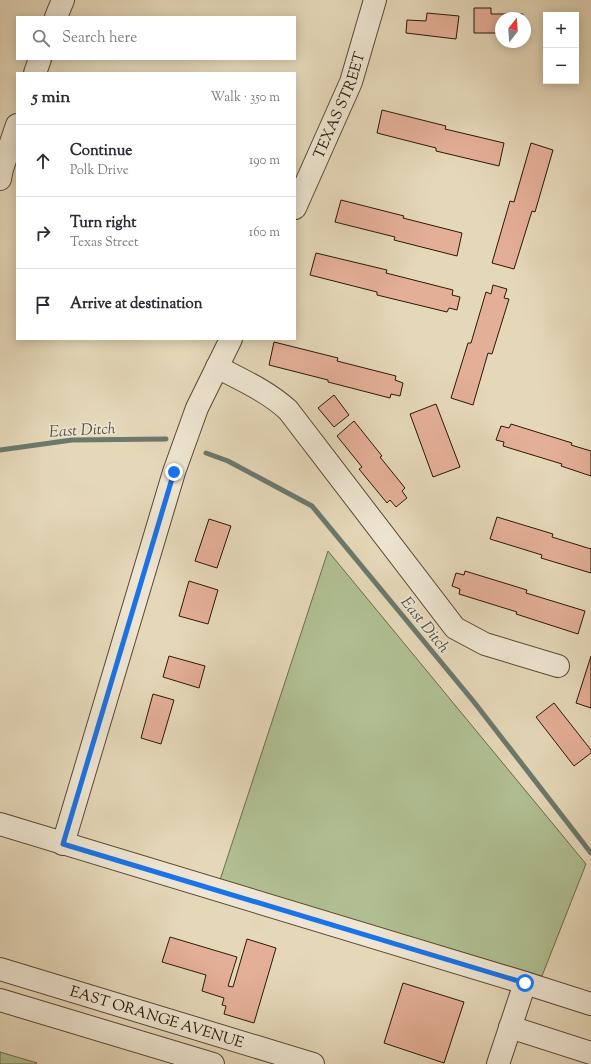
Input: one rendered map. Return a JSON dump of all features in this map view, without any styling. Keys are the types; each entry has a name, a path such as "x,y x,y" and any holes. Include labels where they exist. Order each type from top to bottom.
{"street":[{"path":"56,16 63,0"},
{"name":"TEXAS STREET","path":"296,206 351,82 375,0"},
{"path":"35,72 40,60"},
{"path":"0,179 16,128"},
{"path":"63,844 174,472 197,408 231,340"},
{"path":"217,368 257,387 276,399 288,410 455,628 486,644 558,666"},
{"path":"0,824 591,1004"},
{"name":"EAST ORANGE AVENUE","path":"0,969 313,1064"},
{"path":"498,1064 525,983"},
{"name":"EAST ORANGE AVENUE","path":"0,1000 183,1060 213,1064"},
{"path":"183,1060 193,1027"},
{"path":"510,1027 591,1053"}],"green space":[{"path":"328,551 586,864 542,976 220,880"},
{"path":"0,1052 37,1063 0,1064"}],"building":[{"path":"474,8 491,8 491,14 495,14 495,33 474,33"},
{"path":"427,13 459,16 456,39 406,33 407,20 426,21"},
{"path":"382,110 446,126 445,129 504,143 499,166 436,151 436,148 377,133"},
{"path":"531,143 553,150 535,212 532,211 514,269 492,263 510,201 514,202"},
{"path":"341,200 462,233 457,256 394,240 395,237 335,222"},
{"path":"316,253 387,270 386,273 453,290 452,295 460,297 457,310 449,308 447,312 377,295 377,292 310,275"},
{"path":"493,285 507,289 504,298 509,299 492,354 488,353 473,405 451,398 468,343 471,343 486,292 491,294"},
{"path":"274,342 338,358 337,361 396,376 395,380 403,383 400,396 391,394 390,398 269,365"},
{"path":"334,395 349,415 334,427 318,408"},
{"path":"436,404 460,467 433,477 410,414"},
{"path":"354,421 405,488 402,491 407,498 396,507 390,500 387,503 359,469 362,467 337,436"},
{"path":"511,424 572,443 571,445 591,451 591,476 561,466 562,464 503,446 504,442 496,440 501,426 509,428"},
{"path":"497,517 553,534 552,537 591,549 591,573 541,558 542,555 490,539"},
{"path":"209,519 231,526 217,568 195,561"},
{"path":"465,571 527,590 526,593 585,611 578,634 516,614 517,612 459,594 460,589 452,586 456,573 464,575"},
{"path":"189,581 218,590 208,624 179,616"},
{"path":"169,656 205,666 199,688 163,677"},
{"path":"591,656 591,708 576,703"},
{"path":"153,694 174,700 161,744 141,738"},
{"path":"554,703 591,750 591,753 574,766 536,717"},
{"path":"170,937 237,957 228,986 233,987 247,939 276,948 254,1023 224,1014 226,1006 222,1005 224,998 202,991 206,975 162,962"},
{"path":"403,983 464,1002 444,1063 384,1043"}],"waterway":[{"name":"East Ditch","path":"0,450 72,440 166,439"},
{"name":"East Ditch","path":"206,453 228,461 312,506 474,702 591,853"}],"route":[{"path":"174,472 63,844 525,983"}]}
